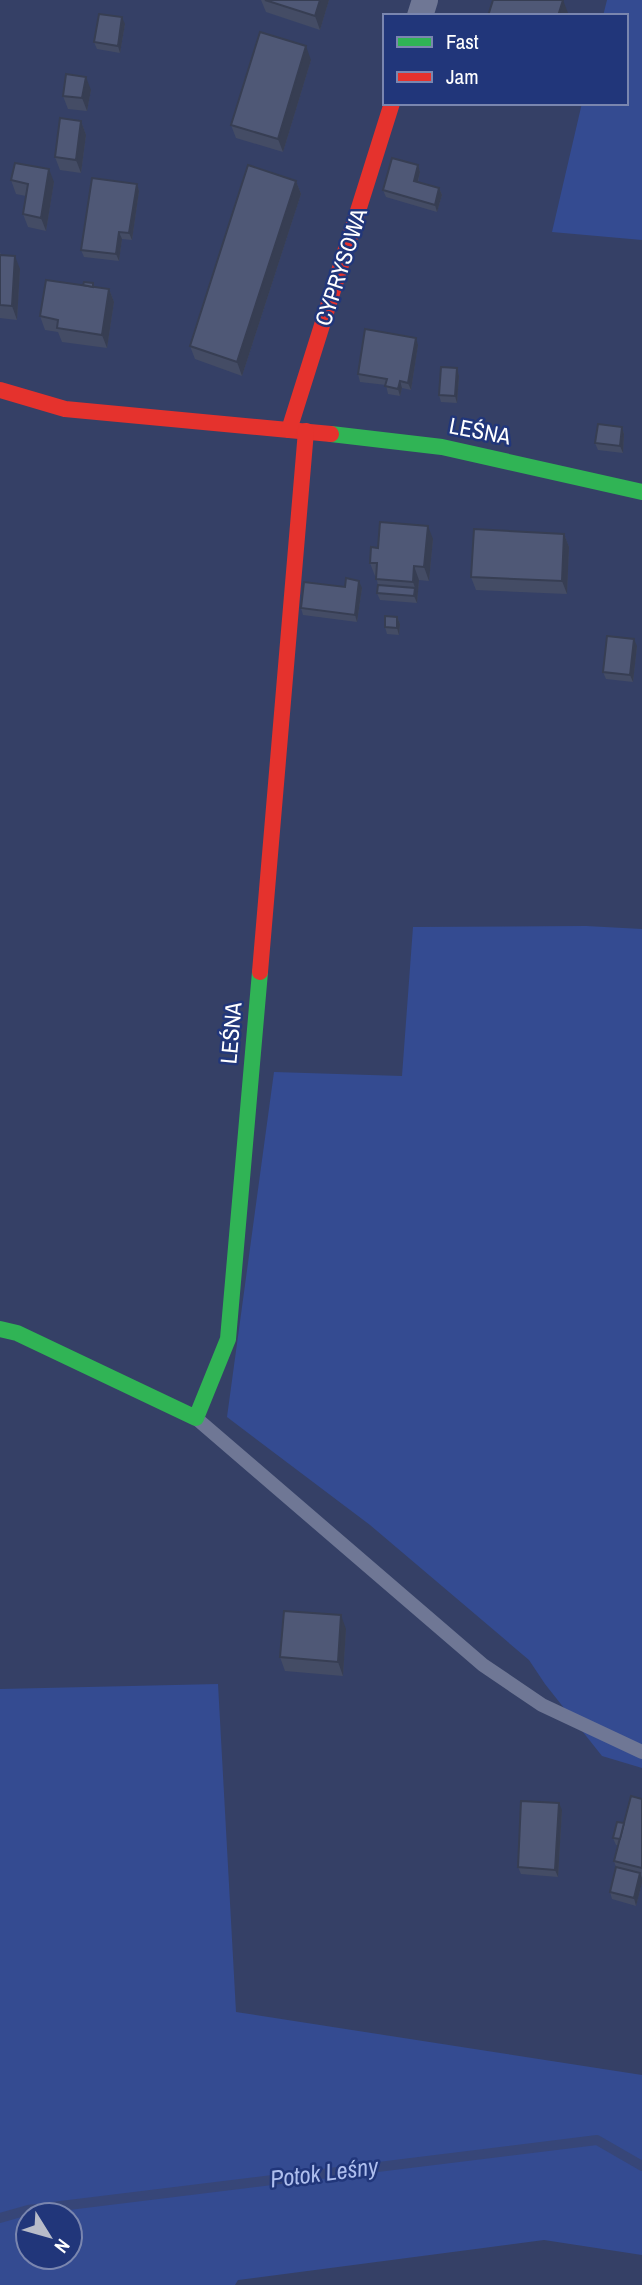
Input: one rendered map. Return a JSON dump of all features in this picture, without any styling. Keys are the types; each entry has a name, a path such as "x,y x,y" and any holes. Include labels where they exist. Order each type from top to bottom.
{"street":[{"name":"CYPRYSOWA","path":"289,430 392,105"},
{"name":"LEŚNA","path":"0,390 77,410 306,431 442,447 563,472 642,492"},
{"name":"LEŚNA","path":"196,1418 228,1339 306,431"},
{"path":"0,1329 17,1333 196,1418"}],"lane":[{"path":"196,1418 483,1665 542,1705 642,1752"}],"shaded area":[{"path":"607,0 642,0 642,240 552,232 582,105 628,105 628,14 604,14"},
{"path":"586,926 642,929 642,1768 602,1756 529,1660 370,1525 227,1417 274,1072 402,1076 413,927"},
{"path":"218,1684 236,2012 642,2075 642,2255 544,2240 238,2280 235,2285 0,2285 0,1689"}],"building":[{"path":"265,0 320,0 315,16"},
{"path":"493,0 563,0 559,14 489,14"},
{"path":"99,14 122,17 118,46 94,42"},
{"path":"260,32 306,46 278,139 231,125"},
{"path":"66,74 86,77 82,98 63,96"},
{"path":"60,118 81,121 76,160 55,157"},
{"path":"392,158 418,165 414,181 439,188 435,205 383,190"},
{"path":"15,163 49,169 41,218 23,214 28,184 11,180"},
{"path":"248,165 296,181 237,362 190,346"},
{"path":"92,178 137,184 129,233 119,232 116,254 81,250"},
{"path":"0,255 15,256 12,306 0,305"},
{"path":"46,280 109,289 102,335 57,328 58,320 40,316"},
{"path":"84,282 93,283 93,287 83,285"},
{"path":"365,329 416,338 408,383 400,381 398,389 385,386 387,379 358,374"},
{"path":"441,367 457,368 455,396 439,395"},
{"path":"598,424 622,427 620,446 595,443"},
{"path":"380,522 428,526 424,567 414,566 413,582 376,579 377,563 370,563 371,547 378,548"},
{"path":"474,529 564,534 562,581 471,577"},
{"path":"346,578 359,581 355,615 301,608 304,582 345,587"},
{"path":"378,585 415,588 414,596 377,593"},
{"path":"385,616 397,617 397,628 385,627"},
{"path":"607,636 634,639 630,675 603,672"},
{"path":"284,1611 341,1615 338,1662 280,1657"},
{"path":"631,1796 642,1799 642,1868 614,1861"},
{"path":"521,1801 559,1803 555,1870 518,1867"},
{"path":"617,1822 624,1823 620,1839 613,1838"},
{"path":"616,1867 640,1873 634,1898 610,1892"}],"waterway":[{"name":"Potok Leśny","path":"0,2218 28,2210 597,2140 642,2166"}],"traffic: fast":[{"path":"331,434 442,447 642,492"},
{"path":"0,1329 17,1333 196,1418 228,1339 260,972"}],"traffic: jam":[{"path":"289,430 391,105"},
{"path":"0,390 65,409 331,434"},
{"path":"260,972 306,431"}]}
